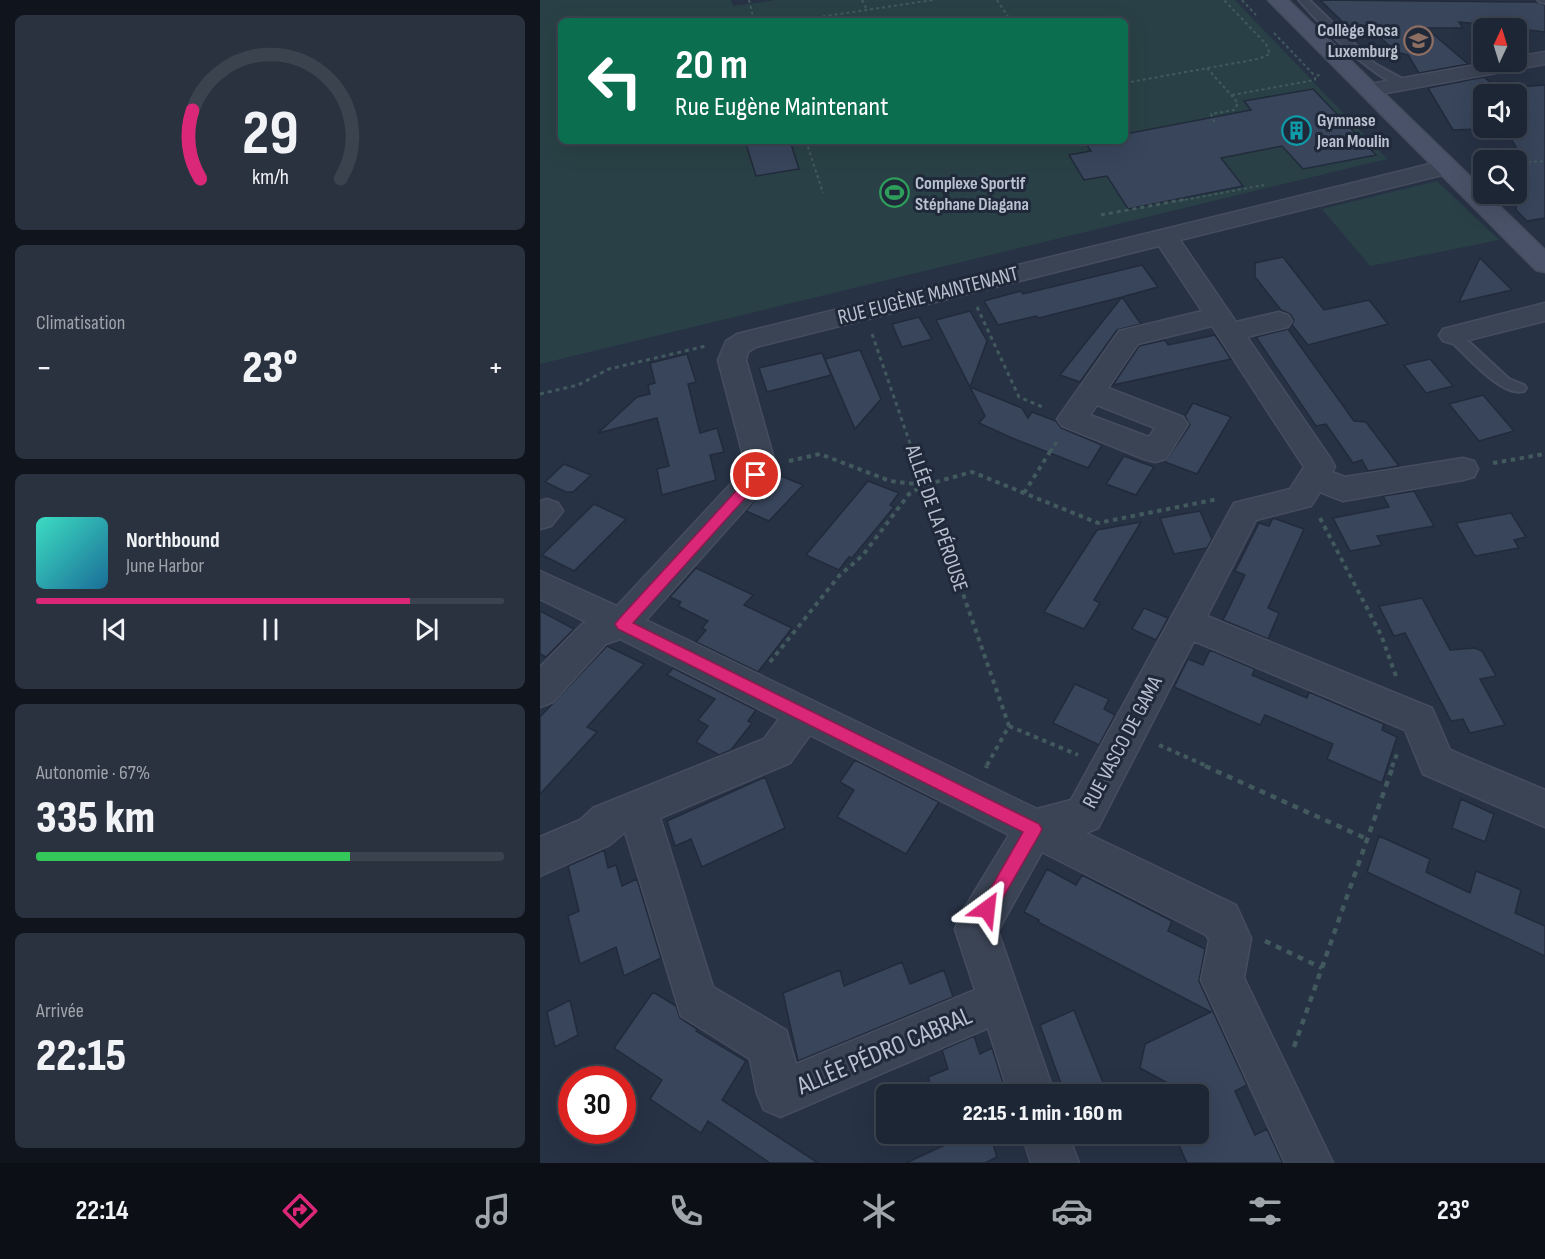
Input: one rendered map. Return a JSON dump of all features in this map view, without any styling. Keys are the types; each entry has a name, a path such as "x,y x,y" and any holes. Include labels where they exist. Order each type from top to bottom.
{"street":[{"path":"1277,0 1545,264"},
{"path":"1370,90 1545,58"},
{"name":"RUE EUGÈNE MAINTENANT","path":"736,347 747,340 1446,167"},
{"path":"1165,236 1320,467 1300,498 1245,512"},
{"path":"1453,335 1545,312"},
{"path":"1091,392 1173,424 1155,451 1072,419 1129,337 1224,324 1279,321"},
{"path":"540,691 594,634 622,624 751,482 759,467 759,459 732,360 736,347"},
{"path":"1309,484 1343,489 1463,469"},
{"name":"RUE VASCO DE GAMA","path":"1034,829 1084,815 1245,512"},
{"path":"540,584 1221,920 1230,938 1222,980 1309,1163"},
{"path":"1186,622 1419,719 1436,762 1545,808"},
{"path":"540,857 594,833 607,821 777,751 804,714"},
{"name":"ALLÉE PÉDRO CABRAL","path":"638,809 696,1001 770,1046 780,1094 1000,1001"},
{"path":"1028,1084 976,929 1034,829"},
{"path":"1048,1144 1055,1163"}],"lane":[{"path":"1304,0 1371,66 1404,84"},
{"path":"1453,335 1504,382 1519,388"}],"path":[{"path":"748,0 753,18"},
{"path":"862,0 867,10"},
{"path":"813,18 933,0"},
{"path":"997,0 1009,18"},
{"path":"1128,82 1258,59 1270,54 1266,44 1224,0"},
{"path":"1242,0 1258,17"},
{"path":"1232,96 1315,80 1315,76 1266,25"},
{"path":"1207,68 1238,103 1234,110 1210,114 1215,124"},
{"path":"807,144 823,193"},
{"path":"1527,162 1545,161"},
{"path":"1101,215 1264,185"},
{"path":"967,285 1019,397 1072,419 1024,493"},
{"name":"ALLÉE DE LA PÉROUSE","path":"864,311 1009,726"},
{"path":"540,394 578,385 609,369 712,345 736,347"},
{"path":"759,467 820,454 890,481 925,485"},
{"path":"1463,469 1545,454"},
{"path":"746,685 775,657 839,576 863,555 909,494 925,485 972,472 1098,523 1230,496 1245,512"},
{"path":"1277,1095 1410,715 1381,635 1309,484"},
{"path":"969,797 1009,726 1109,767"},
{"path":"1128,730 1367,839"},
{"path":"1221,920 1322,968"}],"green space":[{"name":"Complexe Sportif Stéphane Diagana","path":"540,0 731,0 733,6 776,0 1235,0 1387,159 540,364"},
{"path":"1437,181 1499,240 1370,266 1322,209"}],"building":[{"name":"Collège Rosa Luxemburg","path":"1320,0 1536,2 1545,5 1545,32 1527,30 1527,18 1473,18 1473,24 1459,22 1463,28 1426,28 1468,64 1419,73 1408,55 1396,52 1367,25 1349,28"},
{"path":"1484,77 1492,84 1473,84 1473,129 1453,130 1428,88"},
{"path":"1545,85 1545,218 1527,221 1516,210 1516,204 1527,204 1527,150 1516,150 1510,138 1527,138 1527,86"},
{"path":"1313,89 1376,155 1303,169 1282,146 1221,158 1243,186 1128,209 1107,176 1084,180 1069,155 1091,151 1086,144 1128,144 1128,133 1251,110 1244,101"},
{"path":"746,144 791,144 799,169 756,176"},
{"path":"1283,257 1324,310 1369,300 1388,324 1308,345 1292,325 1294,320 1290,314 1281,310 1255,277 1255,263"},
{"path":"1480,258 1512,290 1459,302"},
{"path":"1142,265 1158,287 1039,318 1036,316 998,325 984,301 1021,291 1023,294"},
{"path":"1122,297 1141,324 1117,330 1080,382 1060,375"},
{"path":"970,311 987,341 970,387 936,320"},
{"path":"919,317 932,339 902,347 892,324"},
{"path":"1288,329 1354,421 1366,422 1399,466 1368,471 1362,460 1353,463 1326,424 1316,426 1256,337"},
{"path":"1215,335 1231,359 1113,385 1139,346 1165,340 1168,345"},
{"path":"860,350 881,399 855,429 825,359"},
{"path":"822,353 831,375 767,392 759,368"},
{"path":"687,354 696,382 688,384 700,433 717,428 724,452 710,455 716,480 662,495 657,469 669,466 657,418 598,433 637,397 650,394 648,385 655,383 650,363"},
{"path":"1430,359 1453,386 1426,393 1404,365"},
{"path":"970,387 1022,408 1028,418 1032,412 1056,421 1061,428 1102,445 1088,468 1012,438 979,423 985,416"},
{"path":"1483,395 1514,431 1479,441 1449,404"},
{"path":"1193,403 1231,417 1197,474 1165,462 1190,425 1185,416"},
{"path":"1124,456 1154,467 1136,495 1106,484"},
{"path":"564,464 591,475 573,492 566,492 545,482"},
{"path":"776,474 803,485 769,521 746,511"},
{"path":"868,481 899,493 890,505 894,507 852,558 849,557 839,570 806,555"},
{"path":"1414,491 1434,526 1377,536 1382,545 1350,551 1333,518 1389,507 1383,496"},
{"path":"594,504 626,519 574,571 542,555"},
{"path":"1200,511 1212,539 1207,548 1174,554 1160,518"},
{"path":"1511,513 1526,537 1514,540 1519,548 1475,556 1456,523"},
{"path":"1273,518 1304,529 1268,608 1279,613 1268,639 1223,620 1245,575 1235,571 1259,523 1269,526"},
{"path":"1141,522 1094,600 1100,603 1084,629 1044,612 1097,530"},
{"path":"696,568 753,595 744,605 792,628 758,672 696,642 706,630 702,628 708,621 678,606 681,602 670,597"},
{"path":"1422,598 1450,650 1475,648 1482,651 1496,676 1480,679 1505,725 1470,733 1463,719 1451,721 1405,633 1394,636 1379,606"},
{"path":"1144,608 1168,618 1156,640 1132,629"},
{"path":"540,611 574,629 546,657 540,654"},
{"path":"607,646 644,664 587,727 597,732 540,794 540,717"},
{"path":"1210,650 1255,669 1252,675 1307,698 1309,692 1384,724 1382,730 1397,737 1382,783 1327,759 1333,744 1265,715 1260,725 1174,687 1188,659 1203,665"},
{"path":"673,668 756,710 748,721 752,723 731,750 719,755 696,742 708,726 698,720 715,699 667,675"},
{"path":"1075,684 1109,699 1104,709 1115,715 1099,745 1053,723"},
{"path":"855,760 939,802 906,854 837,817 854,790 840,782"},
{"path":"765,777 785,828 702,867 691,839 675,846 667,821"},
{"path":"1461,799 1494,814 1485,842 1452,828"},
{"path":"1379,836 1430,859 1426,872 1470,893 1476,871 1521,890 1515,913 1545,926 1545,956 1367,872"},
{"path":"604,850 608,868 616,865 622,886 637,879 661,958 624,976 616,947 580,964 568,916 579,911 568,866"},
{"path":"1047,869 1076,885 1082,875 1172,921 1168,931 1205,949 1199,981 1247,1085 1235,1091 1255,1135 1267,1129 1283,1163 1187,1163 1178,1144 1209,1144 1209,1084 1169,1084 1140,1068 1145,1044 1211,1012 1038,922 1039,920 1024,912"},
{"path":"902,962 910,984 944,970 953,997 798,1061 783,993 840,970 844,986"},
{"path":"653,992 676,1006 680,1018 697,1029 696,1031 746,1061 722,1100 818,1163 770,1163 708,1121 701,1133 650,1099 662,1080 614,1048"},
{"path":"570,1000 578,1035 555,1047 547,1012"},
{"path":"1074,1010 1104,1084 1061,1084 1040,1025"},
{"path":"974,1036 980,1054 992,1048 1003,1084 930,1084 928,1077 948,1069 942,1050"},
{"path":"947,1144 993,1144 997,1157 985,1163 906,1163"}],"place":[{"name":"Collège Rosa Luxemburg","path":"1419,40"},
{"name":"Gymnase Jean Moulin","path":"1296,130"},
{"name":"Complexe Sportif Stéphane Diagana","path":"894,193"}],"route":[{"path":"756,475 622,624 1034,829 987,909"}]}
